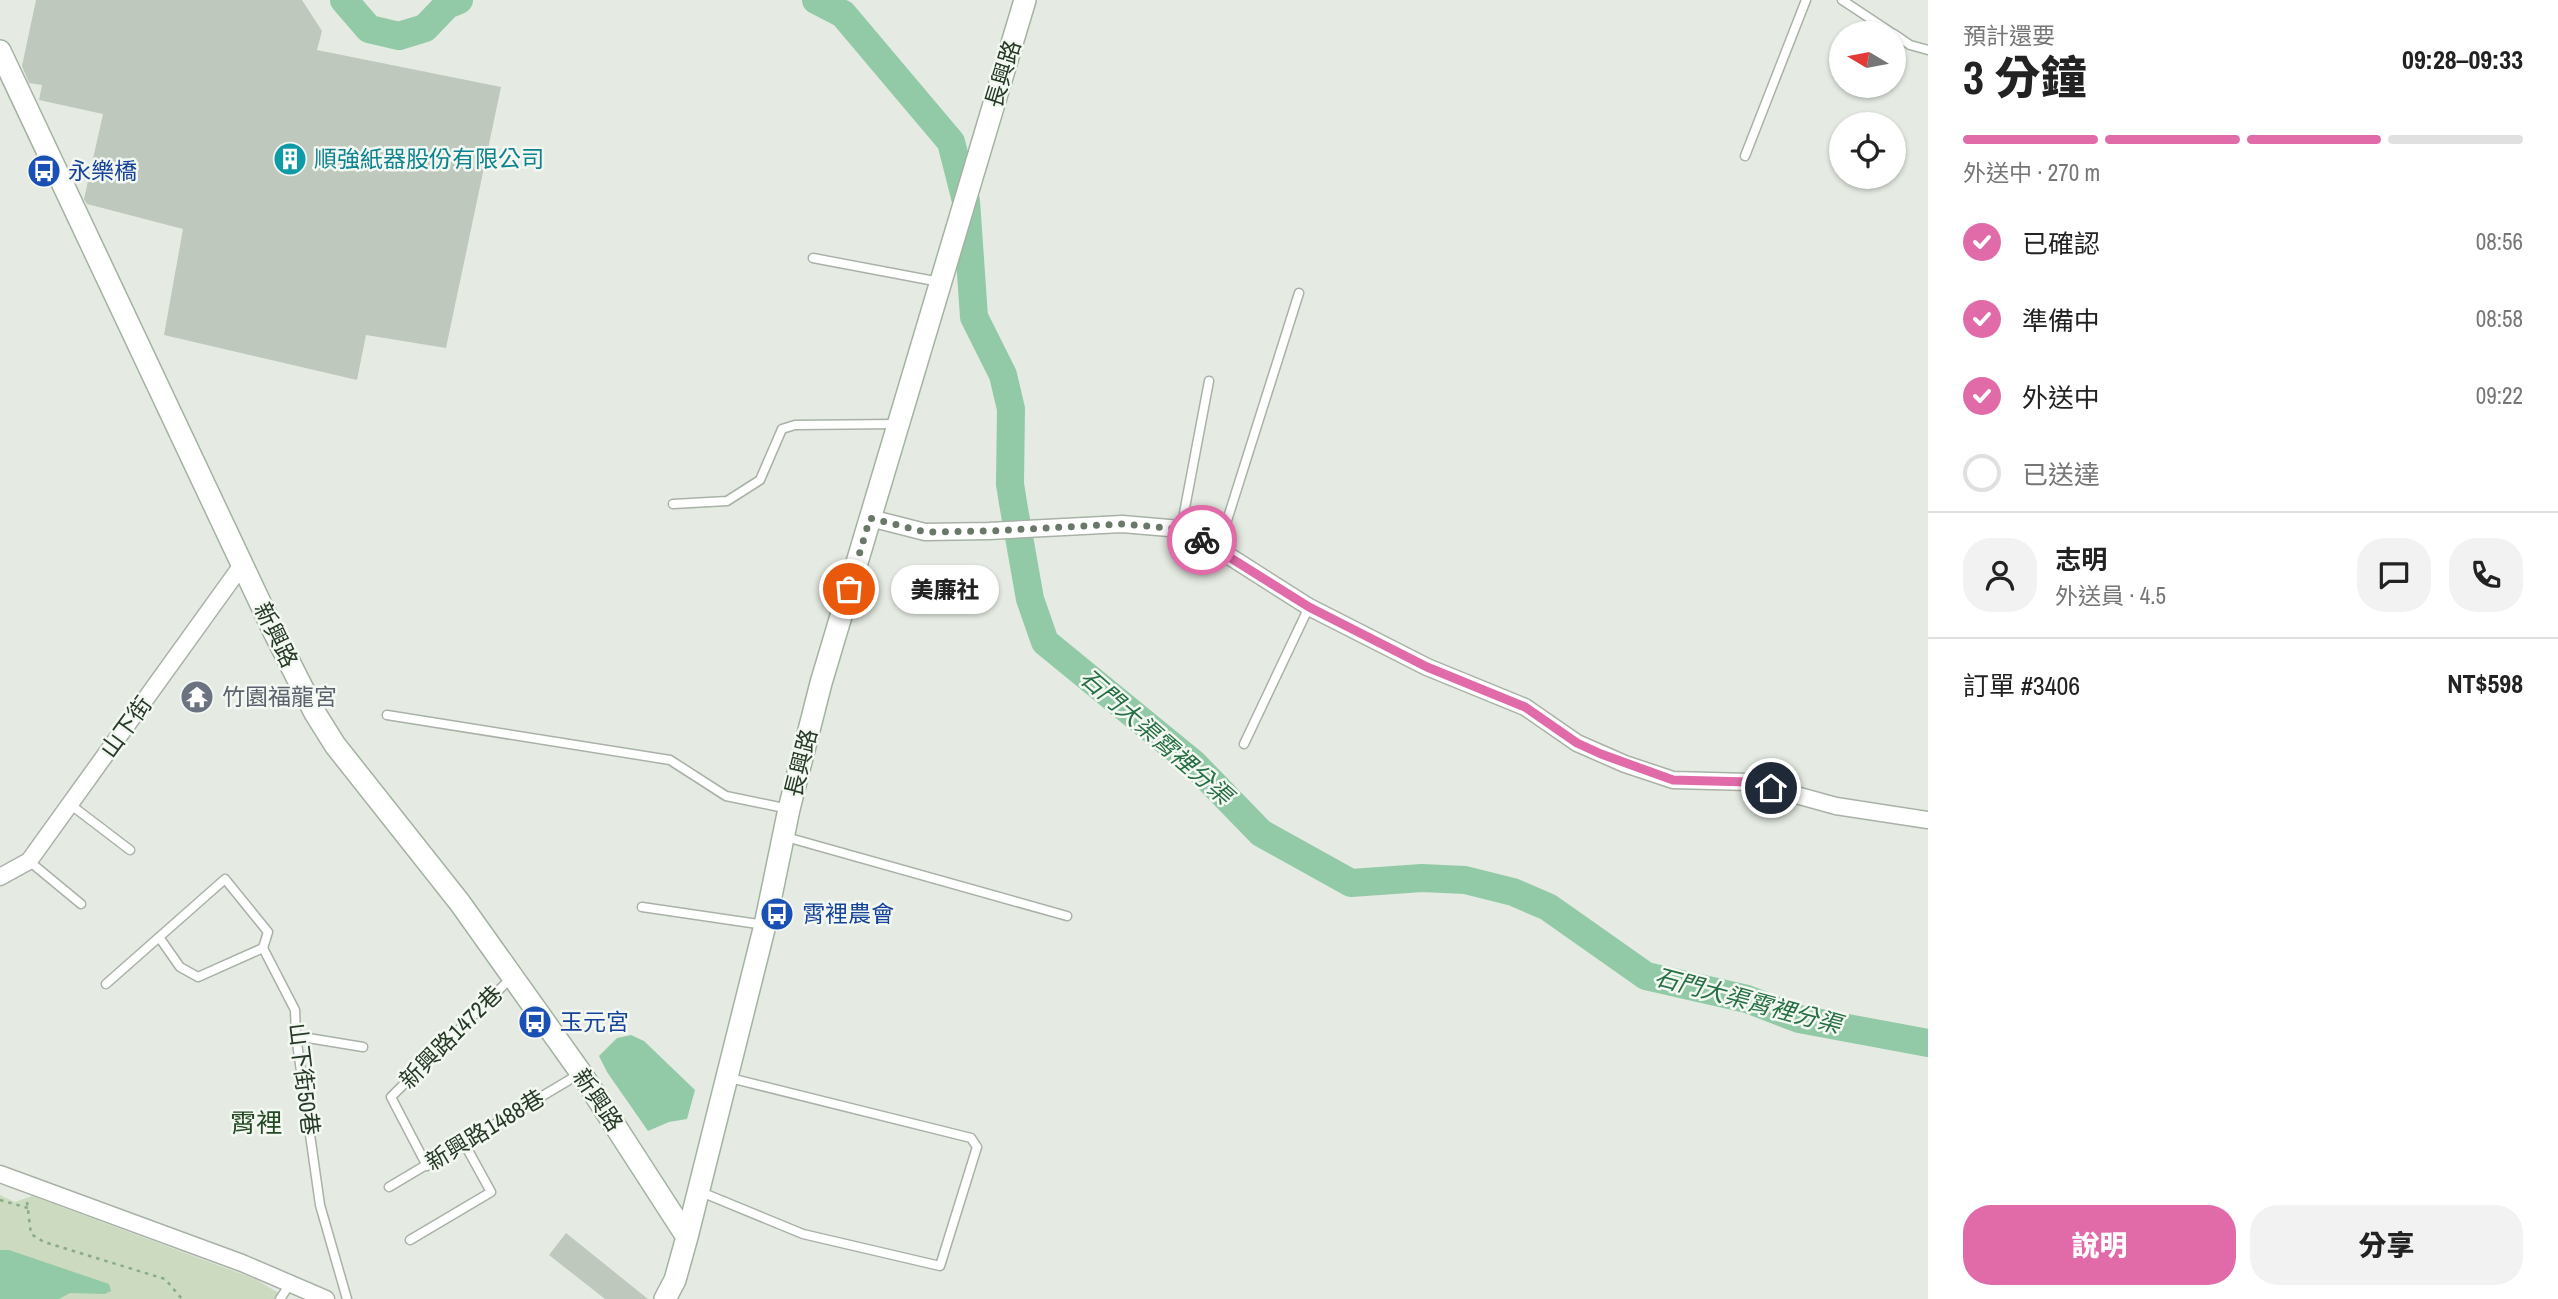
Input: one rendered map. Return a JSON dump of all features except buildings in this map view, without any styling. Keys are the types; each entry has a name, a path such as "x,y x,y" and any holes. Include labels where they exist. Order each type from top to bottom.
{"street":[{"name":"長興路","path":"665,1299 675,1280 687,1237 765,925 789,809 821,683 1025,0"},
{"name":"新興路","path":"0,51 242,565 315,713 335,745 460,904 581,1073 687,1237"},
{"path":"870,518 925,532 1122,524 1181,529 1218,549 1309,607 1427,667 1525,707 1577,743 1625,764 1673,780 1749,782 1836,806 1928,820"},
{"name":"山下街","path":"0,877 29,861 242,565"},
{"path":"0,1174 242,1263 326,1299"}],"lane":[{"path":"1745,156 1806,0"},
{"path":"1842,0 1874,21"},
{"path":"1906,42 1928,50"},
{"path":"813,258 940,282"},
{"path":"1218,549 1299,293"},
{"path":"1181,529 1209,381"},
{"path":"673,505 727,501 760,480 782,429 795,425 898,424"},
{"path":"1244,744 1309,607"},
{"path":"387,715 670,760 726,796 789,809"},
{"path":"71,805 130,850"},
{"path":"783,836 1067,916"},
{"path":"29,861 81,904"},
{"name":"山下街50巷","path":"159,937 225,879 268,932 263,948 295,1010 296,1036 320,1205 347,1299"},
{"path":"642,907 765,925"},
{"path":"106,984 159,937 180,967 198,977 263,948"},
{"name":"新興路1472巷","path":"427,1166 391,1097 512,977"},
{"path":"296,1036 363,1047"},
{"name":"新興路1488巷","path":"388,1187 581,1073"},
{"path":"698,1191 803,1234 940,1266 977,1147 971,1138 726,1077"},
{"path":"410,1240 491,1192 464,1143"},
{"path":"279,1299 290,1284"}],"path":[{"path":"0,1200 28,1208 31,1234 44,1242 165,1279 182,1299"}],"shaded area":[{"path":"631,1035 644,1041 695,1090 687,1119 669,1122 648,1131 607,1072 599,1056 617,1038"},
{"path":"0,1195 15,1202 32,1196 255,1279 284,1296 282,1299 0,1299"},
{"path":"0,1250 9,1250 109,1284 111,1291 105,1294 70,1293 59,1299 0,1299"}],"waterway":[{"name":"石門大渠霄裡分渠","path":"344,0 369,29 399,36 425,28 447,5 459,0"},
{"name":"石門大渠霄裡分渠","path":"816,0 843,14 951,142 966,201 974,317 1003,375 1011,409 1010,484 1030,599 1045,642 1193,763 1261,833 1351,883 1422,878 1465,880 1513,892 1548,907 1646,976 1747,999 1799,1019 1928,1043"}],"way so far":[{"path":"849,589 870,518 925,532 1122,524 1181,529 1202,540"}],"place":[{"name":"順強紙器股份有限公司","path":"290,159"},
{"name":"永樂橋","path":"44,171"},
{"name":"美廉社","path":"849,589"},
{"name":"竹園福龍宮","path":"197,697"},
{"name":"霄裡農會","path":"777,914"},
{"name":"玉元宮","path":"535,1022"}],"district":[{"name":"霄裡","path":"256,1123"}],"route":[{"path":"1202,540 1309,607 1427,667 1525,707 1577,743 1601,754 1673,780 1749,782 1771,788"}]}
